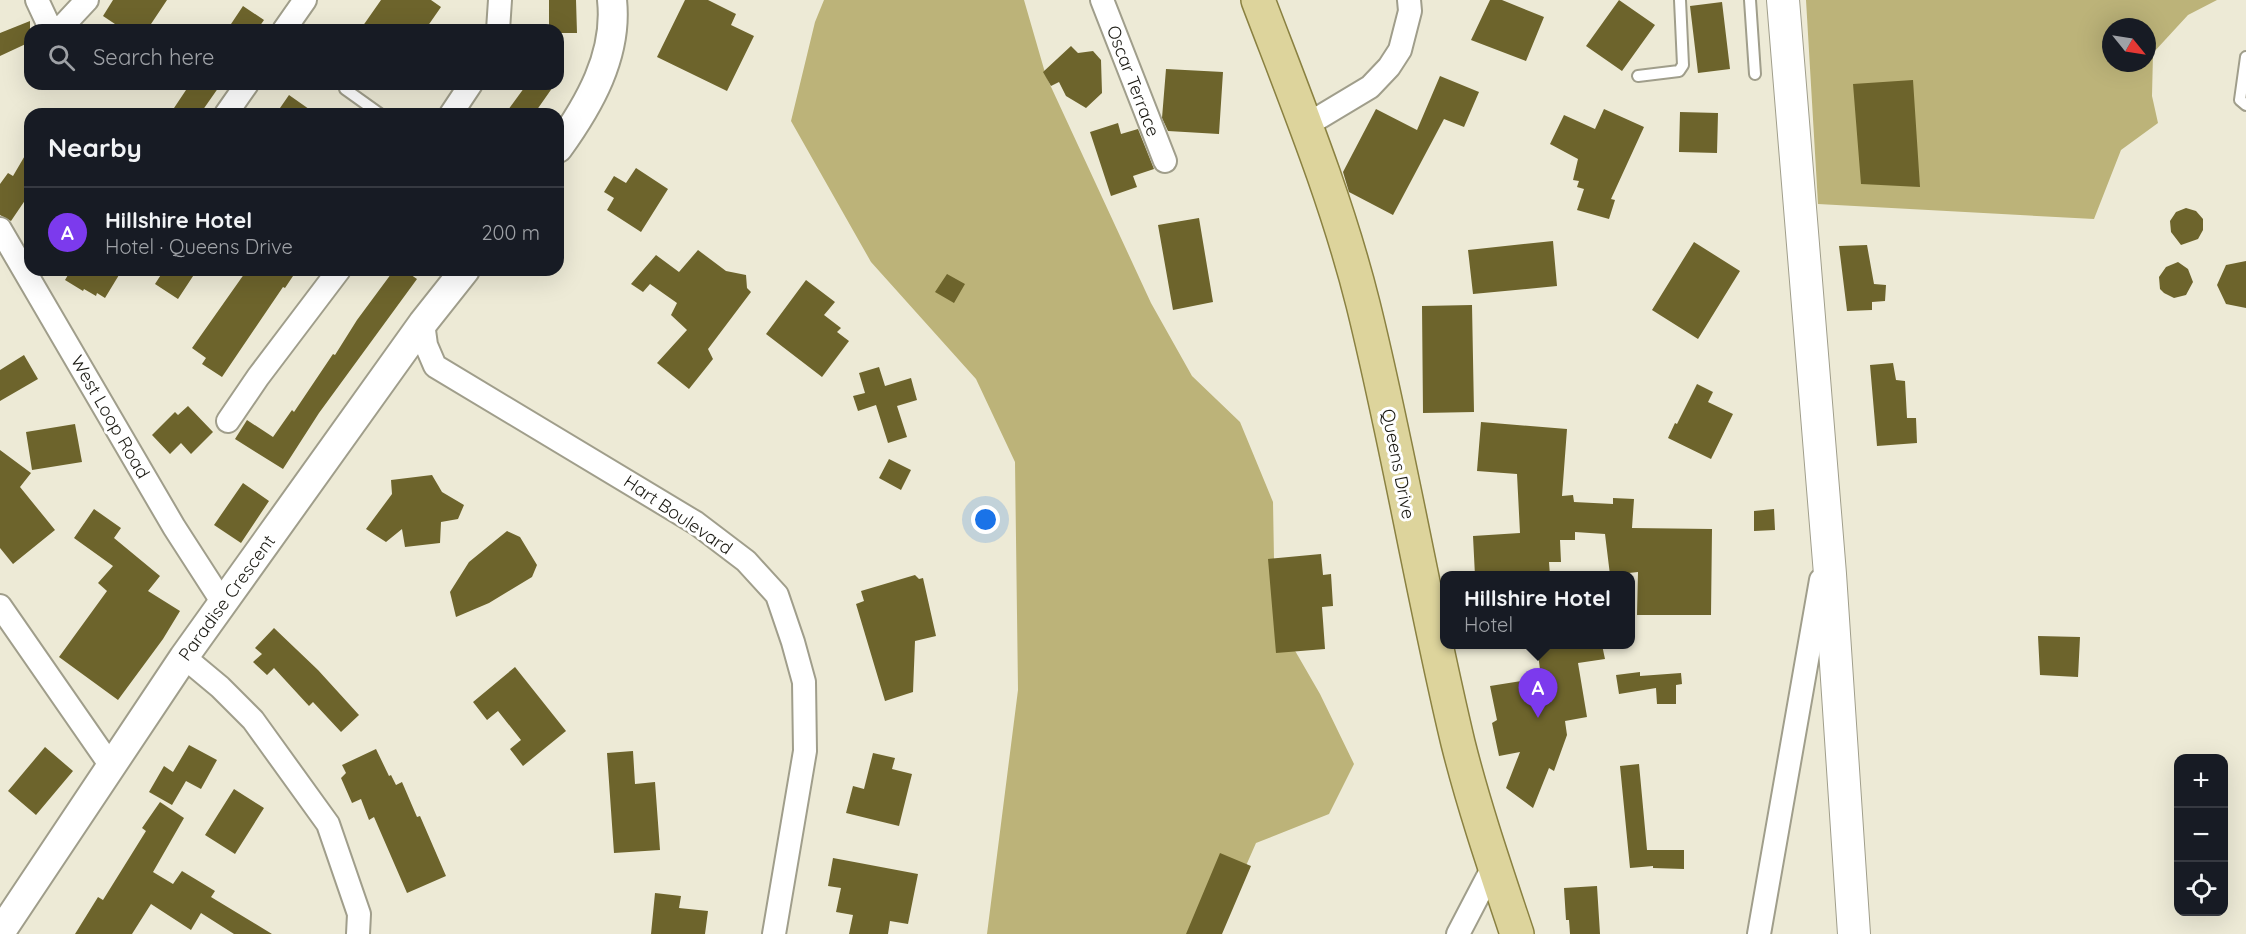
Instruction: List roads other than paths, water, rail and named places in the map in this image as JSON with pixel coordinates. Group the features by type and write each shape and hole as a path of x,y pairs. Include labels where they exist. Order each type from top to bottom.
{"main road":[{"name":"Queens Drive","path":"1258,0 1338,214 1363,303 1393,436 1419,571 1459,746 1517,934"},
{"path":"1783,0 1827,549 1854,934"}],"street":[{"path":"37,0 48,24"},
{"path":"65,24 87,0"},
{"path":"288,24 305,0"},
{"path":"498,24 500,0"},
{"path":"564,139 588,102 607,60 614,18 612,0"},
{"name":"Oscar Terrace","path":"1102,0 1164,161"},
{"path":"1305,126 1370,87 1389,67 1400,50 1410,11 1409,0"},
{"path":"230,108 243,90"},
{"path":"455,108 467,90"},
{"name":"West Loop Road","path":"0,229 24,270"},
{"name":"West Loop Road","path":"27,276 174,528 223,603"},
{"path":"228,421 258,377 334,276"},
{"name":"Paradise Crescent","path":"2,925 184,657 423,323 460,276"},
{"name":"Hart Boulevard","path":"423,323 426,345 435,366 696,523 746,561 777,595 794,642 804,682 805,752 774,934"},
{"path":"1759,934 1827,549"},
{"path":"0,606 111,766"},
{"path":"184,657 220,687 253,720 328,824 359,914 358,934"},
{"path":"1458,934 1494,865"}],"lane":[{"path":"1638,76 1679,71 1683,65 1680,0"},
{"path":"1750,0 1755,74"},
{"path":"2246,57 2240,100 2246,105"},
{"path":"348,90 372,108"}],"place":[{"name":"Hillshire Hotel","path":"1538,718"}]}
